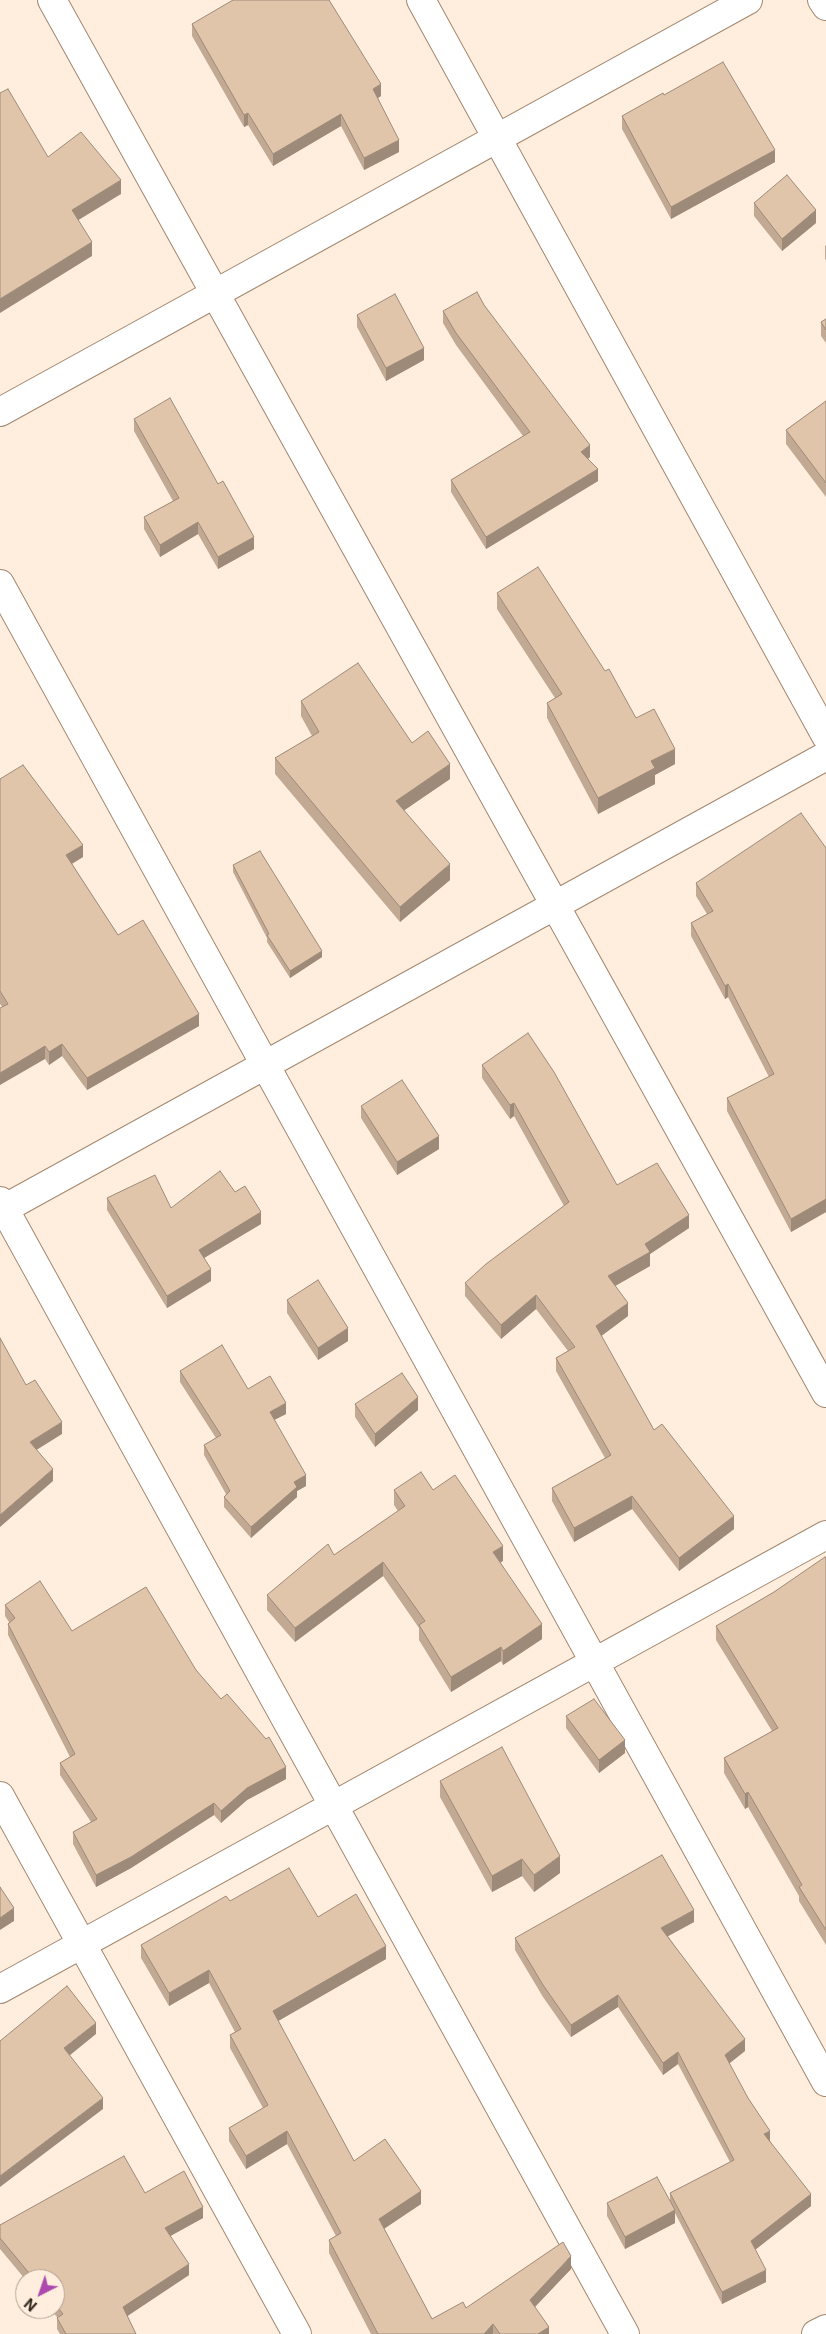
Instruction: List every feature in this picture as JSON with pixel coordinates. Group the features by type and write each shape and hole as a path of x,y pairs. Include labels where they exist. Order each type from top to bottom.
{"street":[{"path":"52,0 826,1393"},
{"path":"421,0 826,736"},
{"path":"0,412 748,0"},
{"path":"822,0 826,6"},
{"path":"0,584 826,2082"},
{"path":"625,2334 1,1207 265,1065 826,756"},
{"path":"0,1989 826,1535"},
{"path":"0,1796 297,2334"},
{"path":"816,2334 826,2329"}],"building":[{"path":"233,0 329,0 381,84 373,89 399,140 364,158 341,114 273,154 248,113 244,115 192,24"},
{"path":"723,62 775,150 671,207 622,116"},
{"path":"8,89 48,157 81,132 121,180 72,210 92,242 0,299 0,93"},
{"path":"787,175 816,210 782,239 754,203"},
{"path":"477,292 484,305 590,445 581,452 598,469 486,537 451,480 530,432 456,333 443,311"},
{"path":"395,294 424,348 386,368 357,315"},
{"path":"826,319 826,330 821,322"},
{"path":"170,398 218,484 223,481 254,537 218,557 198,522 160,545 144,517 179,498 134,419"},
{"path":"826,401 826,483 786,430"},
{"path":"538,567 605,671 609,669 636,718 654,709 675,749 651,761 655,768 598,798 547,703 562,694 497,593"},
{"path":"358,663 412,743 428,731 450,764 396,801 450,864 400,907 275,758 319,732 301,701"},
{"path":"23,765 83,845 66,855 118,935 143,920 199,1014 87,1078 62,1044 49,1052 45,1046 0,1073 0,1008 8,1004 0,991 0,779"},
{"path":"801,813 826,848 826,1199 791,1219 727,1098 774,1074 728,984 725,986 691,923 713,911 696,883"},
{"path":"260,851 322,951 290,971 267,935 269,934 233,865"},
{"path":"528,1033 554,1072 617,1185 657,1163 689,1215 645,1244 650,1252 608,1276 628,1303 596,1326 654,1430 662,1424 734,1516 679,1558 632,1496 574,1528 552,1488 611,1455 556,1358 575,1347 536,1295 501,1325 465,1283 486,1264 569,1202 514,1103 510,1105 482,1065"},
{"path":"402,1080 439,1136 397,1162 361,1106"},
{"path":"220,1171 235,1192 245,1186 261,1212 199,1250 211,1269 167,1296 107,1198 155,1175 171,1208"},
{"path":"318,1280 348,1328 318,1348 287,1300"},
{"path":"0,1338 26,1385 35,1380 62,1422 30,1442 53,1469 0,1515"},
{"path":"222,1345 248,1389 270,1376 286,1403 270,1412 306,1475 294,1482 297,1487 251,1527 224,1497 230,1491 204,1445 221,1435 180,1371"},
{"path":"402,1373 418,1397 375,1434 355,1404"},
{"path":"421,1472 433,1490 455,1475 503,1546 493,1552 542,1624 503,1651 501,1647 451,1677 419,1625 425,1621 383,1562 295,1628 267,1595 328,1544 334,1555 405,1506 394,1490"},
{"path":"825,1557 826,1930 799,1887 802,1885 748,1792 745,1794 724,1758 778,1728 716,1626 774,1592"},
{"path":"40,1581 72,1631 146,1587 196,1670 221,1699 227,1694 266,1739 269,1737 286,1767 247,1788 221,1811 214,1803 131,1857 96,1875 73,1832 97,1819 60,1763 75,1754 8,1624 15,1618 5,1605"},
{"path":"594,1699 625,1740 599,1760 566,1716"},
{"path":"502,1747 560,1856 534,1875 522,1859 492,1876 440,1781"},
{"path":"662,1855 694,1910 661,1928 745,2039 725,2055 748,2098 770,2131 764,2134 811,2194 751,2241 766,2270 722,2292 670,2193 734,2160 678,2052 663,2063 618,1995 571,2025 543,1985 515,1938"},
{"path":"289,1868 318,1917 356,1894 386,1946 273,2011 354,2161 385,2139 421,2191 379,2219 432,2319 463,2302 466,2308 563,2242 571,2256 530,2300 549,2327 538,2334 500,2334 493,2324 484,2334 378,2334 329,2240 341,2233 287,2131 246,2156 229,2128 268,2105 230,2035 241,2029 209,1970 169,1993 141,1945 226,1896 230,1901"},
{"path":"0,1887 14,1908 0,1918"},
{"path":"67,1986 96,2023 64,2048 103,2098 0,2176 0,2041"},
{"path":"124,2156 145,2193 184,2171 203,2207 165,2228 189,2264 123,2307 136,2334 66,2334 58,2319 65,2319 65,2269 26,2269 0,2238 0,2225"},
{"path":"657,2177 675,2210 625,2237 607,2203"}]}
